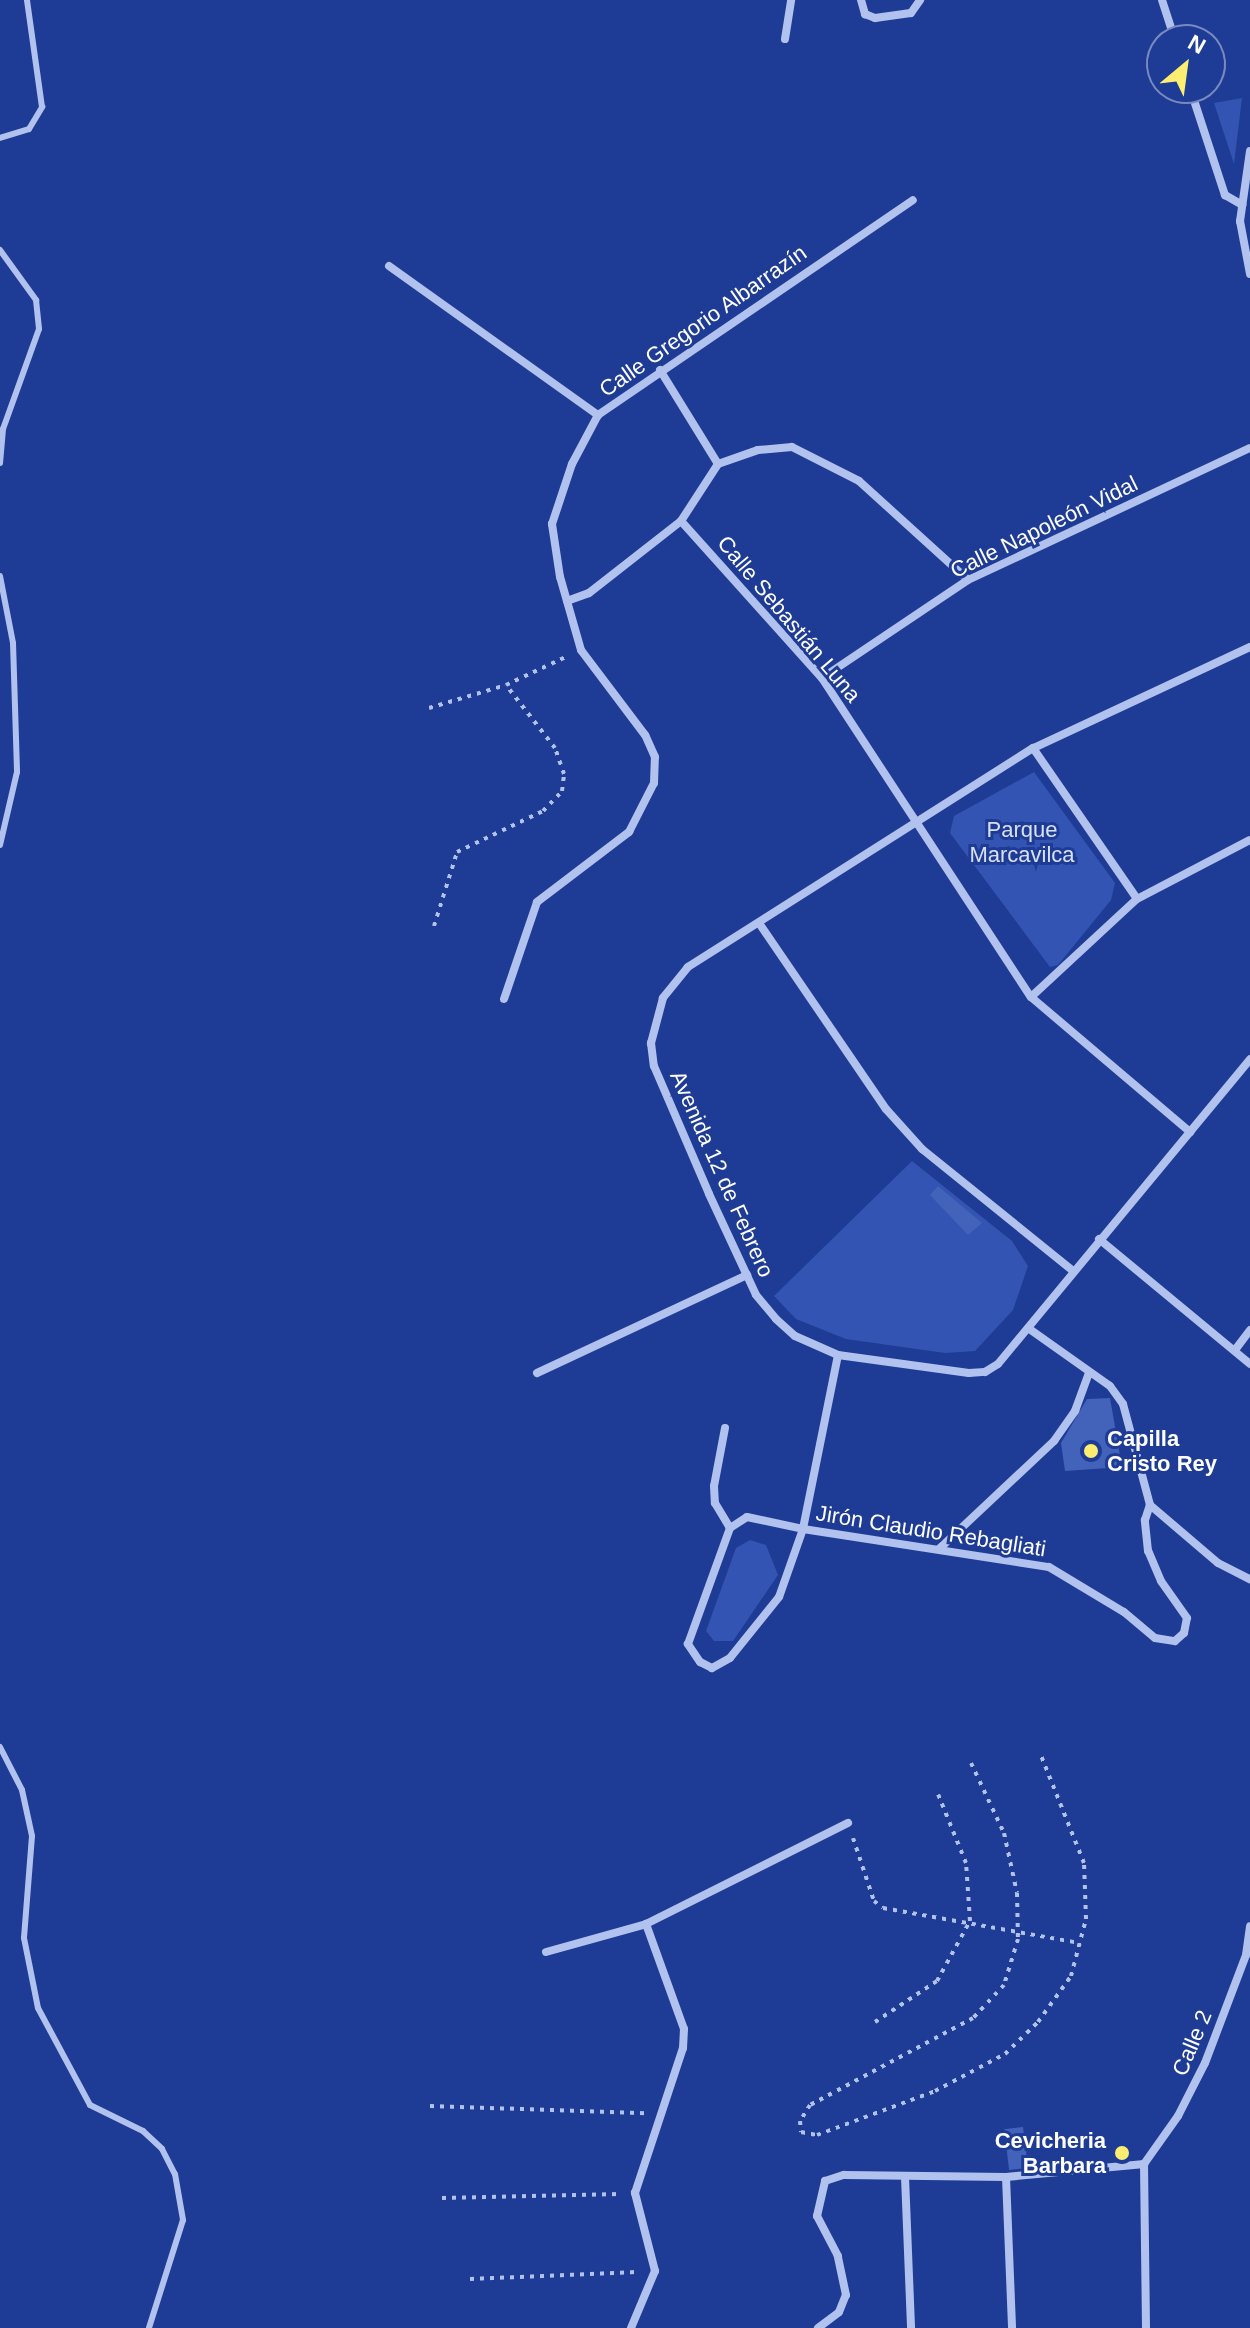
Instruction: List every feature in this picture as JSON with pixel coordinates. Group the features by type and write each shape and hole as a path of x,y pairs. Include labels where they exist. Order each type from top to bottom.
{"street":[{"path":"785,39 791,0"},
{"path":"861,0 865,14 875,18 911,13 920,0"},
{"path":"1162,0 1170,24"},
{"path":"1195,104 1225,195 1242,205"},
{"path":"1250,151 1241,237 1250,274"},
{"name":"Calle Gregorio Albarrazín","path":"581,650 567,601 552,524 572,464 598,415 913,200"},
{"path":"389,266 598,415"},
{"path":"660,370 718,464"},
{"path":"567,601 589,593 681,521 718,464 758,450 792,447 832,463 968,580"},
{"name":"Calle Napoleón Vidal","path":"822,678 968,580 1250,448"},
{"name":"Calle Sebastián Luna","path":"681,521 822,678 1031,997 1190,1132"},
{"name":"Avenida 12 de Febrero","path":"1250,647 1033,748 688,967 663,998 651,1043 654,1066 747,1275 776,1319 795,1336 838,1355 985,1372 1028,1328 1250,1059"},
{"path":"504,999 537,902 629,832 654,783 655,757 645,735 581,650"},
{"path":"1033,748 1137,899"},
{"path":"1031,997 1137,899 1250,840"},
{"path":"759,923 895,1119 922,1149 1073,1271"},
{"path":"1099,1239 1250,1364"},
{"path":"537,1373 747,1275"},
{"path":"1028,1328 1110,1386 1123,1404 1150,1505 1218,1563 1250,1579"},
{"path":"1235,1350 1250,1330"},
{"path":"725,1428 714,1486 715,1503 730,1528 688,1644 700,1662 712,1668 730,1658 768,1615 803,1529 838,1355"},
{"path":"939,1549 1054,1441 1075,1411 1089,1373"},
{"name":"Jirón Claudio Rebagliati","path":"730,1528 747,1517 803,1529 1049,1567 1124,1612 1161,1642 1180,1639 1187,1618 1161,1581 1148,1551 1145,1520 1150,1505"},
{"path":"546,1952 646,1924 848,1823"},
{"path":"631,2328 655,2271 635,2193 683,2048 684,2029 646,1924"},
{"name":"Calle 2","path":"1144,2164 1178,2116 1205,2063 1246,1955 1250,1926"},
{"path":"818,2328 839,2312 846,2295 838,2256 817,2216 825,2181 844,2175 1006,2177 1144,2164 1146,2328"},
{"path":"905,2177 911,2328"},
{"path":"1006,2177 1012,2328"}],"lane":[{"path":"0,138 29,129 42,107 27,0"},
{"path":"0,250 36,300 39,329 3,429 0,463"},
{"path":"0,576 13,643 17,772 0,845"},
{"path":"0,1747 22,1790 32,1836 24,1938 38,2008 90,2105 143,2131 162,2149 175,2174 183,2220 149,2328"}],"path":[{"path":"429,708 506,685 581,650"},
{"path":"434,926 457,852 543,811 562,791 564,774 555,748 506,685"},
{"path":"971,1763 1004,1833 1017,1893 1018,1929 1004,1985 973,2018 810,2105 800,2121 801,2132 817,2135 935,2091 1005,2054 1038,2022 1071,1976 1086,1919 1084,1863 1040,1753"},
{"path":"875,2022 937,1981 970,1921 966,1863 938,1794"},
{"path":"848,1823 874,1901 883,1908 1018,1929 1079,1943"},
{"path":"430,2106 661,2113"},
{"path":"442,2198 635,2193"},
{"path":"470,2279 655,2271"}],"green space":[{"path":"1242,98 1234,164 1214,104 1226,104 1226,101"},
{"name":"Parque Marcavilca","path":"1034,772 1115,883 1111,900 1058,965 1050,967 950,833 954,816"},
{"path":"912,1161 1012,1241 1028,1266 1013,1310 975,1351 945,1353 846,1339 796,1319 774,1296"},
{"path":"750,1540 766,1545 778,1575 733,1641 714,1641 706,1631 736,1548"}],"building":[{"path":"938,1186 982,1223 968,1235 930,1195"},
{"name":"Capilla Cristo Rey","path":"1110,1398 1122,1467 1065,1471 1061,1443 1087,1399"},
{"path":"1023,2127 1028,2168 1009,2170 1004,2129"}],"place":[{"name":"Capilla Cristo Rey","path":"1091,1451"},
{"name":"Cevicheria Barbara","path":"1122,2153"}]}
